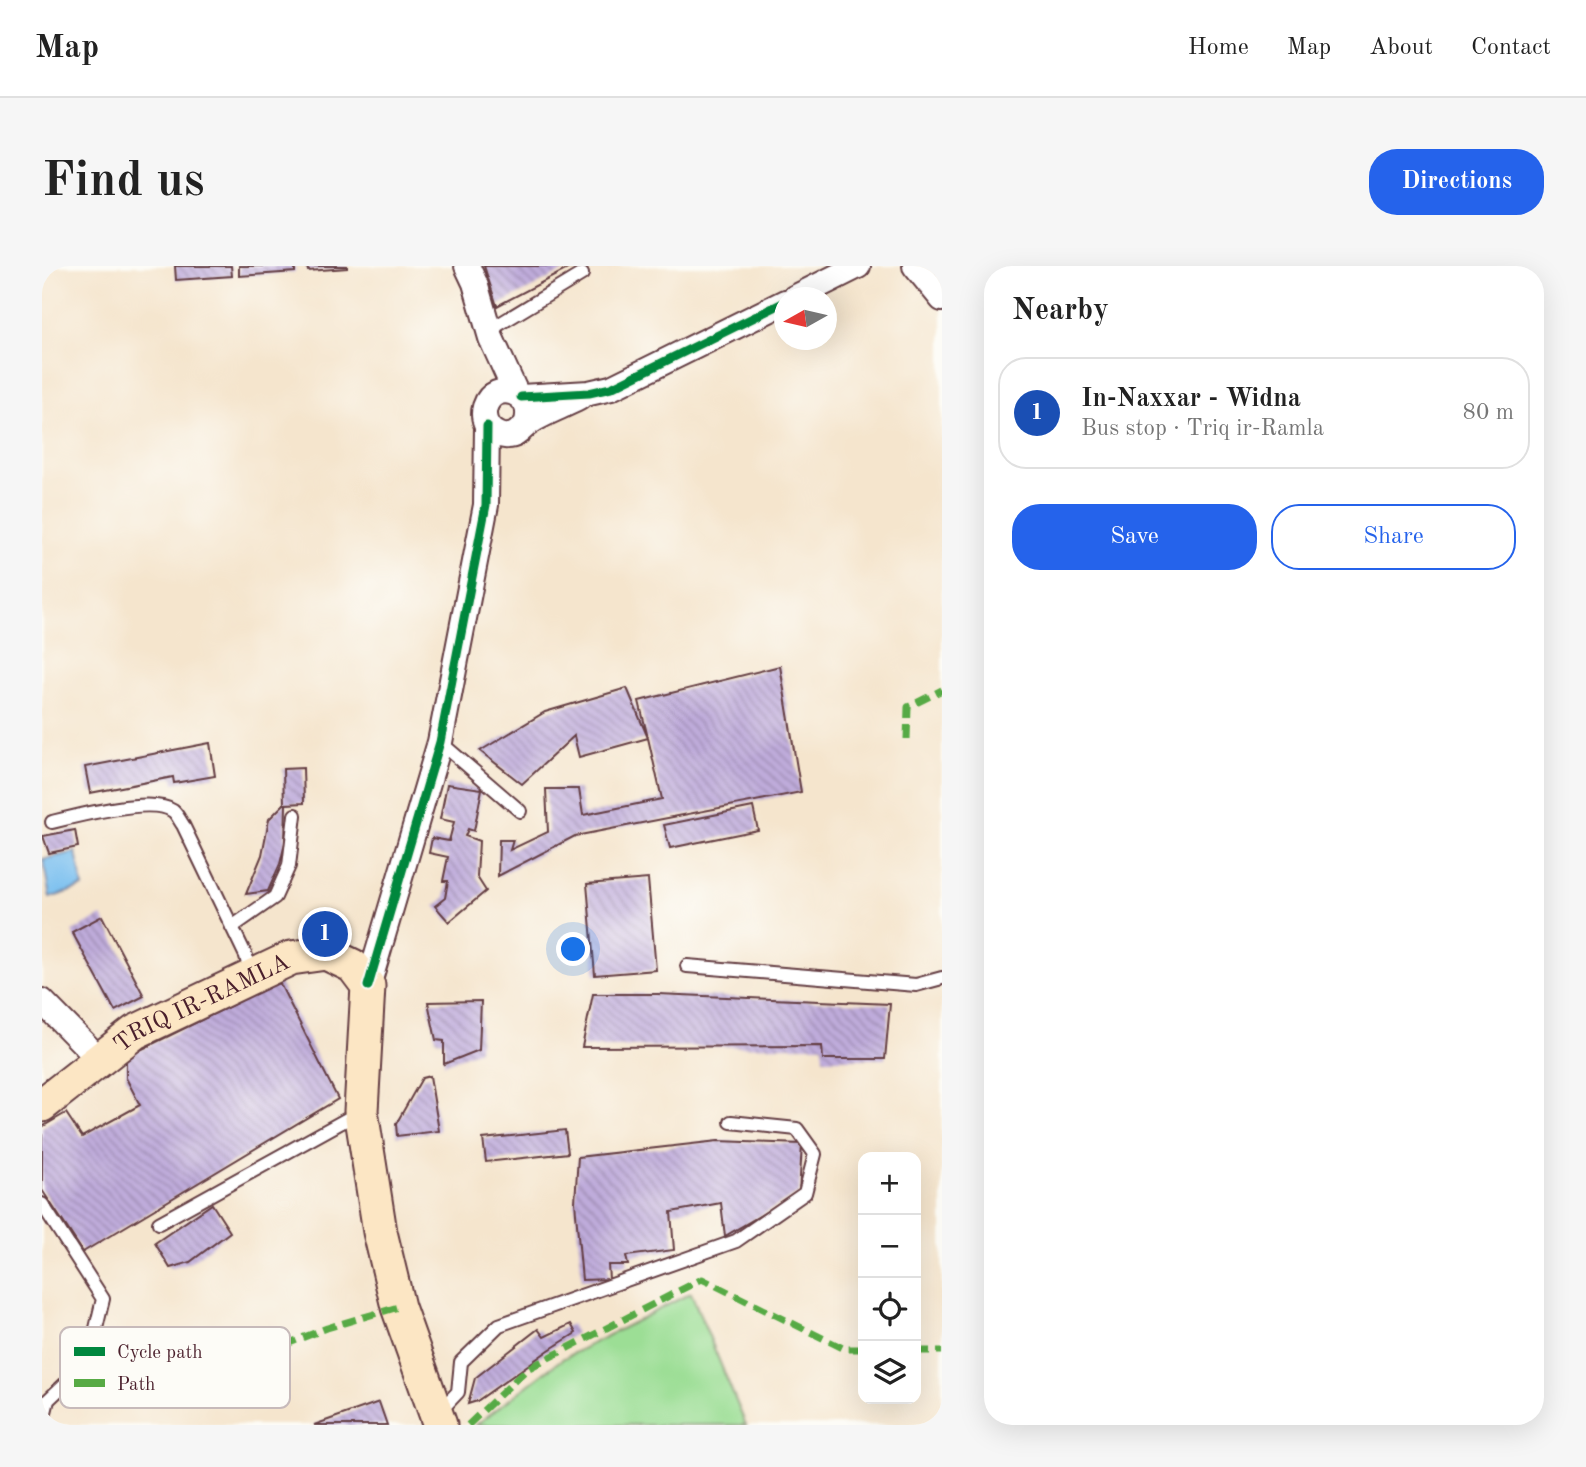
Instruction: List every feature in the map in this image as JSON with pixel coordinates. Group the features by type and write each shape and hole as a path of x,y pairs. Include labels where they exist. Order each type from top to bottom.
{"main road":[{"name":"TRIQ IR-RAMLA","path":"42,1105 135,1032 291,958 326,953 353,966 368,986"},
{"path":"368,986 361,1111 380,1232 398,1307 438,1421"}],"street":[{"path":"467,266 475,283 490,334 518,395 528,410 486,505"},
{"path":"816,287 858,266"},
{"path":"915,266 942,299"},
{"path":"489,399 502,392 518,395 589,393 611,388 774,307"},
{"path":"368,986 440,742 486,505 487,426 484,412 489,399 490,334"},
{"path":"487,426 499,435 520,430 589,393"},
{"path":"42,1001 100,1060"}],"lane":[{"path":"490,334 582,274"},
{"path":"440,742 520,811"},
{"path":"52,822 97,810 158,806 173,811 183,825 246,956 251,976"},
{"path":"232,927 275,897 289,866 295,815"},
{"path":"687,965 916,985 942,978"},
{"path":"159,1223 361,1111"},
{"path":"438,1421 458,1392 461,1362 499,1325 736,1241 805,1193 815,1154 797,1129 731,1122"},
{"path":"42,1204 103,1299 96,1327"},
{"path":"42,1424 48,1401 60,1389"}],"green space":[{"path":"691,1293 746,1425 476,1425 562,1359"}],"water":[{"path":"76,852 83,887 50,898 43,859"}],"building":[{"path":"175,266 231,266 232,276 176,280"},
{"path":"239,266 295,266 295,272 239,276"},
{"path":"307,266 347,266 347,268 308,271"},
{"path":"484,266 573,266 497,306"},
{"path":"780,666 801,792 575,836 498,876 499,840 513,840 510,850 548,832 546,789 579,789 583,815 662,799 639,701"},
{"path":"627,688 648,738 579,757 574,736 522,784 480,751 545,712"},
{"path":"210,743 215,776 174,783 173,777 90,793 85,767"},
{"path":"303,768 304,803 286,804 285,843 280,864 268,891 246,894 262,855 269,819 284,804 283,769"},
{"path":"447,784 482,789 474,831 468,829 465,836 479,841 477,877 486,891 449,922 435,906 445,898 448,881 443,881 448,857 429,853 432,838 449,841 454,822 440,819"},
{"path":"753,807 758,830 670,848 664,825"},
{"path":"75,830 78,847 49,853 43,836"},
{"path":"648,879 656,970 595,975 587,884"},
{"path":"102,916 144,996 115,1011 72,932"},
{"path":"279,982 338,1099 83,1252 42,1190 42,1127 66,1113 82,1137 140,1105 126,1078 126,1057"},
{"path":"593,994 658,994 890,1004 885,1059 823,1059 822,1046 582,1047"},
{"path":"481,1001 479,1050 444,1064 444,1041 436,1040 428,1002"},
{"path":"430,1076 439,1131 397,1136 396,1124 422,1078"},
{"path":"565,1130 568,1153 486,1162 483,1139"},
{"path":"718,1141 802,1144 799,1193 725,1236 721,1203 671,1212 674,1250 626,1256 628,1265 608,1265 609,1279 582,1280 575,1202 578,1157"},
{"path":"212,1204 230,1232 190,1262 170,1268 155,1243"},
{"path":"571,1324 576,1333 477,1401 468,1404 475,1378 538,1329 544,1337"},
{"path":"379,1402 387,1425 314,1425"}],"marked path":[{"path":"907,739 908,707 942,690"},
{"path":"468,1425 527,1369 702,1279 845,1349 858,1349"},
{"path":"290,1343 327,1328 398,1307"},
{"path":"921,1351 942,1351"}],"cycle path":[{"path":"521,397 589,393 611,388 774,307"},
{"path":"368,986 440,742 486,505 487,426"}],"place":[{"name":"In-Naxxar - Widna","path":"325,934"}]}
